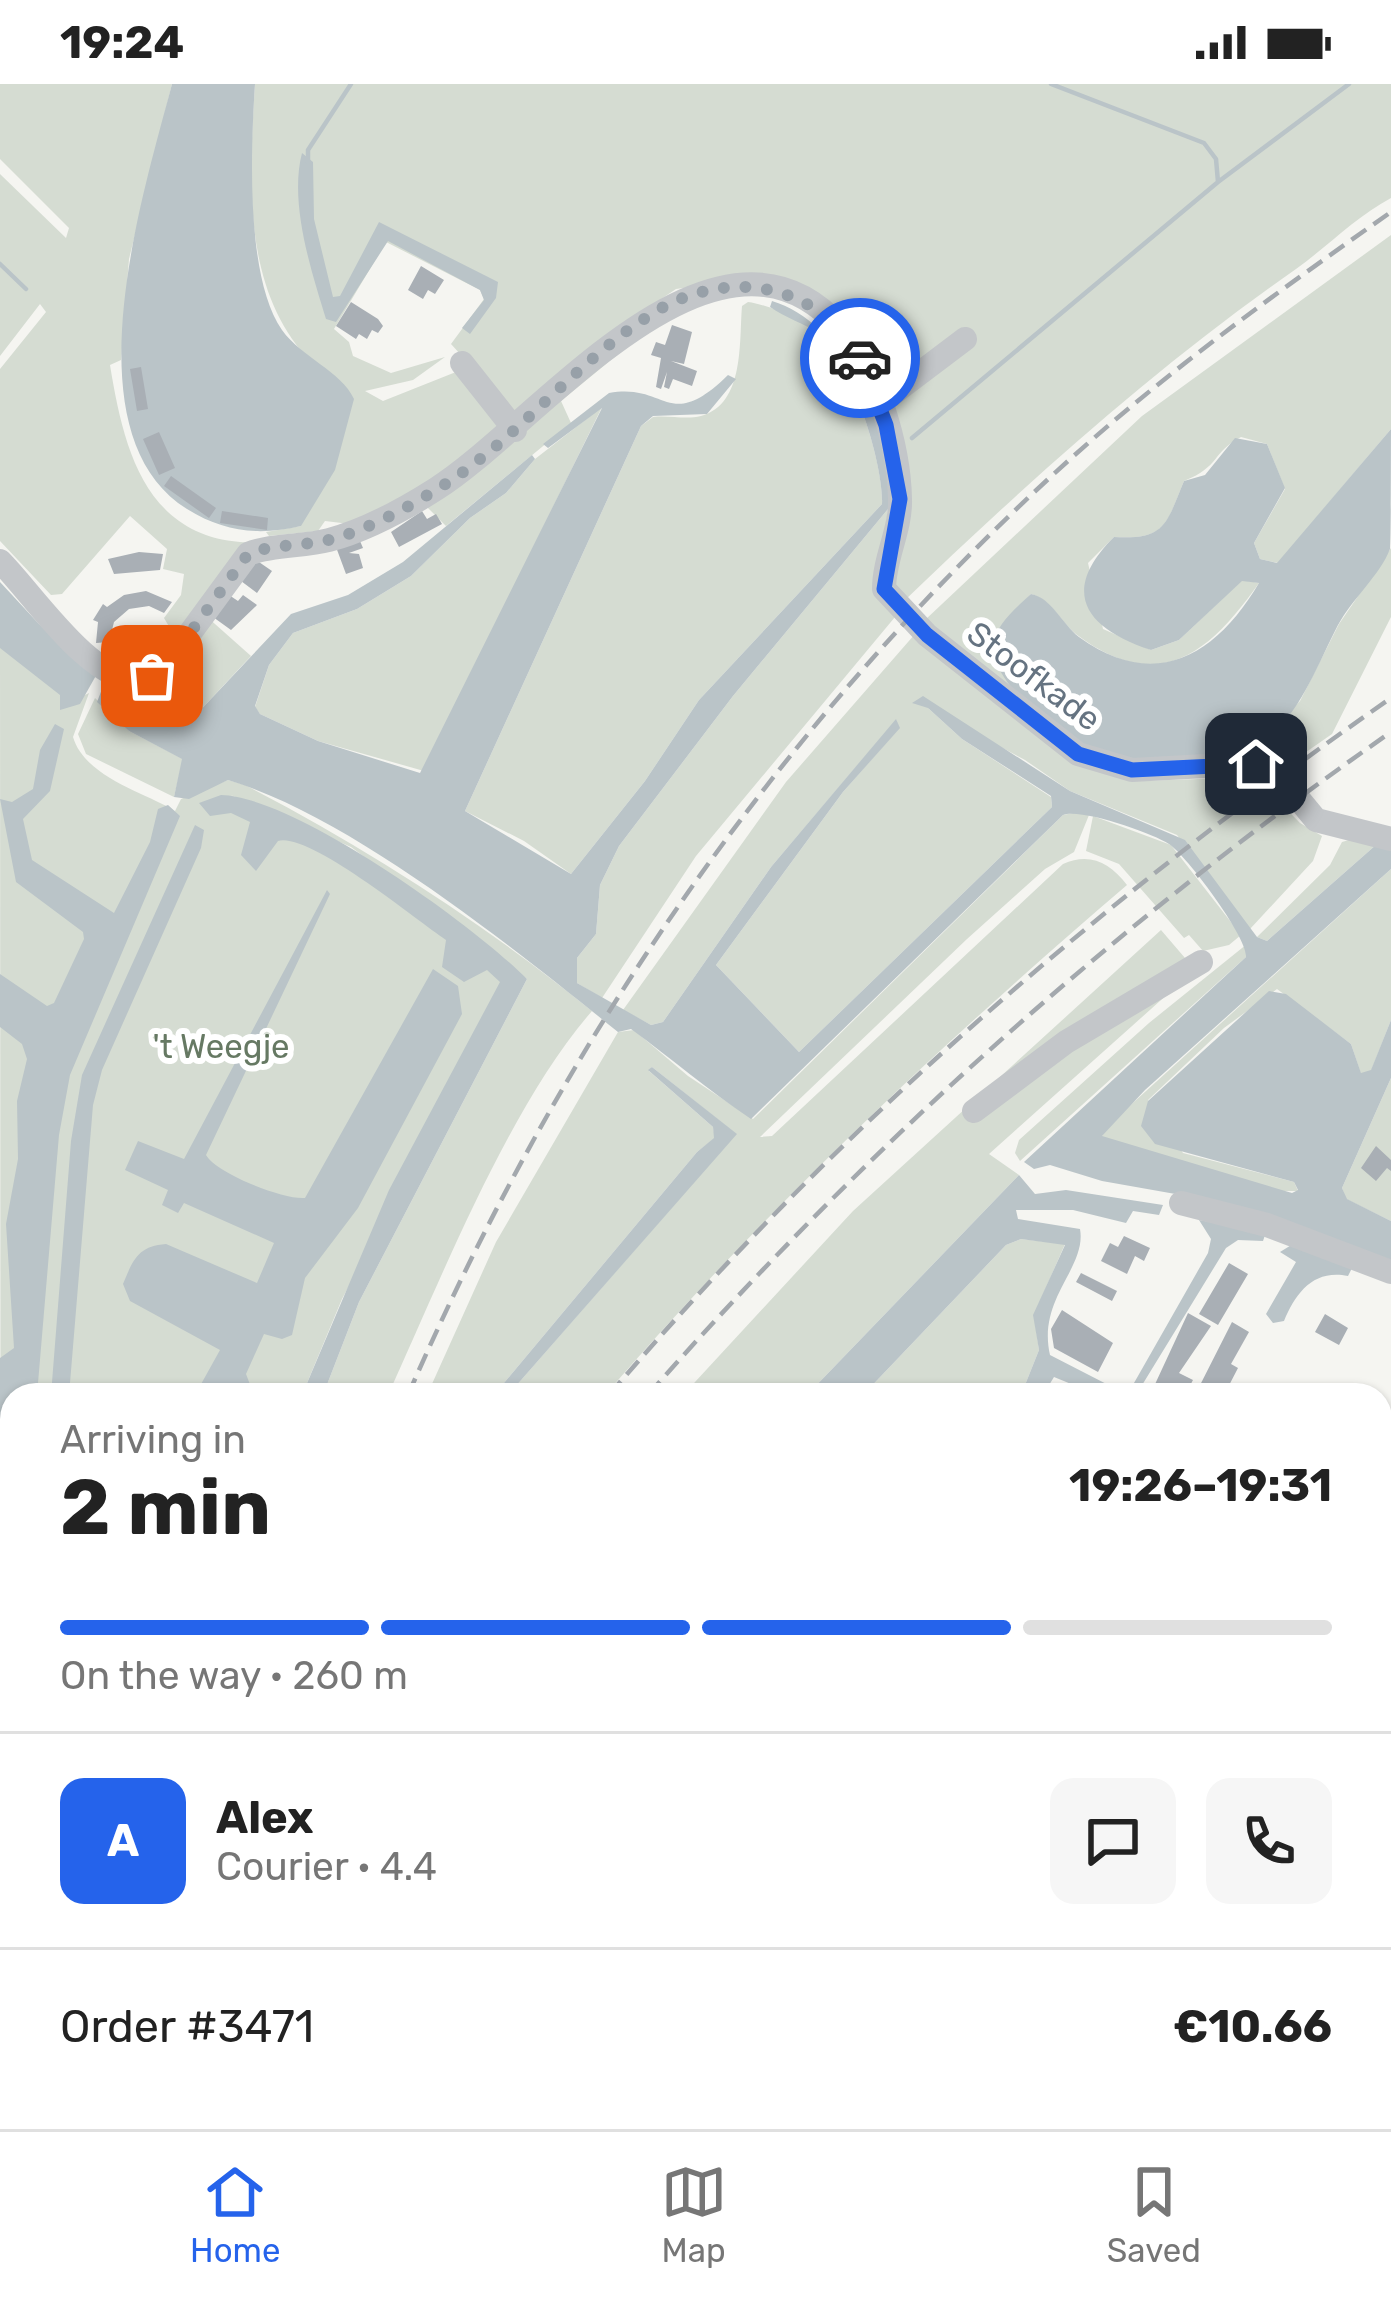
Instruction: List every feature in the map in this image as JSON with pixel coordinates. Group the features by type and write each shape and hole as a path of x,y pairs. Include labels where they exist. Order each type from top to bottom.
{"street":[{"path":"0,561 53,623 108,671 140,681 171,659 248,554 332,539 381,520 442,486 652,314 684,297 726,287 775,290 821,310 854,347 879,404 965,339"},
{"path":"462,363 515,430"},
{"name":"Stoofkade","path":"879,404 898,483 898,522 884,578 888,599 1078,754 1132,770 1256,764 1273,769 1316,820 1391,838"},
{"path":"974,1111 1066,1042 1202,962"},
{"path":"1181,1203 1267,1225 1391,1272"}],"green space":[{"path":"0,84 172,84 129,259 121,360 110,365 122,425 144,480 181,522 207,535 240,542 303,536 267,544 177,640 164,618 181,595 184,574 163,569 167,549 130,516 62,594 51,595 0,541 0,369 46,312 40,304 0,356 0,174 66,238 69,228 0,159"},
{"path":"255,84 1391,84 1391,198 1142,386 903,602 893,592 904,527 866,364 794,287 750,279 676,289 630,320 440,483 350,524 325,521 318,531 269,536 266,532 301,526 312,363 289,334 261,268 252,195","holes":["386,242 480,290 484,299 451,344 471,366 383,401 365,391 413,380 445,357 391,373 353,356 349,342 334,329"]},
{"path":"1391,235 1391,429 1278,563 1260,559 1254,543 1285,489 1267,444 1241,437 1184,481 1162,527 1144,536 1114,537 1088,563 1103,629 1151,650 1179,640 1242,580 1259,583 1203,646 1160,664 1135,663 1080,637 1045,601 1031,594 999,629 1014,695 925,620 1142,416"},
{"path":"748,302 798,320 834,352 864,416 878,465 882,504 699,700 645,781 571,874 524,841 465,811 641,426 653,417 701,416 726,399 737,370 742,306"},
{"path":"628,346 561,401 571,423 446,526 423,503"},
{"path":"602,407 424,771 318,741 260,714 255,707 269,665 293,633 357,609 411,576 470,518 506,493 535,459"},
{"path":"888,509 877,598 895,617 696,856 602,998 577,983 577,958 596,934 600,885 619,846 733,696"},
{"path":"1391,548 1391,617 1332,734 1276,773 1247,753 1300,701 1339,624"},
{"path":"206,616 251,656 193,718 177,722 112,684 102,689 109,682 131,687"},
{"path":"915,634 1141,781 1255,777 1300,823 1322,836 1313,861 1250,929 1177,835 1070,791 1025,760 928,708 962,739 1051,797 1052,807 799,1052 716,965 843,792 899,728 896,720 771,867 663,1022 651,1025 623,1010 786,782"},
{"name":"'t Weegje","path":"0,637 83,696 89,693 73,737 90,763 104,774 175,811 181,799 228,780 245,785 424,889 592,1011 562,1050 505,1144 393,1383 328,1383 359,1302 527,979 351,847 231,795 343,852 514,971 342,1299 307,1383 0,1383"},
{"path":"95,698 129,731 183,759 174,797 86,754 78,734"},
{"path":"1063,815 1089,815 1074,852 1045,869 967,939 760,1137 772,1136 1063,864 1082,859 1099,862 1127,885 856,1130 616,1383 518,1383 736,1134 652,1067 649,1071 713,1127 715,1138 697,1152 504,1383 432,1383 496,1242 618,1032 634,1030 688,1076 753,1119"},
{"path":"1093,816 1171,845 1241,935 1229,945 1203,951 1189,935 1184,938 1119,864 1086,851"},
{"path":"1359,837 1377,844 1267,941 1257,937 1330,865 1342,842"},
{"path":"1391,869 1391,1020 1371,1071 1361,1074 1351,1044 1277,989 1224,1028 1148,1100 1183,1153 1294,1182 1298,1191 1282,1191 1102,1137 1103,1130"},
{"path":"1161,930 1191,965 1189,975 989,1154 1019,1175 819,1383 694,1383 853,1211"},
{"path":"1247,944 1246,957 1020,1161 1015,1153 1019,1140 1149,1023"},
{"path":"1391,1078 1391,1221 1346,1199 1342,1188"},
{"path":"1021,1239 1065,1244 1034,1315 1039,1350 1026,1383 874,1383 1006,1245"}],"shaded area":[{"path":"172,84 255,84 253,211 270,307 290,340 340,380 354,399 335,470 301,526 242,530 187,509 150,473 130,426 122,370 124,308 146,185"},
{"path":"302,153 313,162 314,219 333,297 340,296 379,222 498,282 496,298 470,334 462,328 484,300 480,290 388,241 336,322 326,319 300,215"},
{"path":"772,301 799,313 822,333 860,386 883,449 888,509 733,696 619,846 600,885 596,934 577,958 577,983 651,1025 663,1022 771,867 896,719 900,728 843,792 716,965 799,1052 1052,807 1051,796 962,739 928,708 912,703 923,696 1070,791 1185,840 1257,937 1267,941 1377,844 1391,850 1391,869 1145,1090 1102,1136 1292,1193 1298,1190 1294,1182 1155,1144 1141,1126 1148,1101 1269,991 1286,994 1351,1044 1361,1073 1371,1070 1391,1020 1391,1078 1342,1188 1347,1199 1391,1221 1391,1267 1198,1198 1102,1181 1050,1165 1034,1169 1024,1162 1246,957 1237,933 1202,880 1169,844 1148,834 1100,818 1063,815 751,1119 631,1029 618,1032 431,889 327,823 228,780 189,799 174,797 182,759 129,731 97,702 102,689 112,683 177,722 193,718 291,614 348,595 403,562 532,455 535,459 506,493 470,518 411,576 357,609 293,633 269,665 255,706 260,714 318,741 420,773 602,408 548,448 543,444 609,393 628,391 679,404 708,392 728,375 736,379 707,414 653,416 641,426 465,811 571,874 645,781 699,700 882,504 878,464 843,367 820,335 770,307"},
{"path":"1391,429 1390,549 1338,625 1296,706 1258,746 1202,762 1133,761 1096,754 1049,725 1003,676 995,660 995,637 1031,594 1045,601 1079,637 1107,654 1159,663 1204,646 1224,629 1259,583 1242,581 1179,640 1151,650 1110,631 1087,606 1087,575 1114,537 1144,536 1162,526 1184,481 1205,475 1235,438 1267,444 1285,488 1254,543 1260,559 1277,563"},
{"path":"0,582 39,624 98,672 80,704 60,710 60,695 0,648"},
{"path":"55,724 64,729 50,791 23,819 32,860 114,913 150,842 158,809 168,805 180,816 70,1075 59,1135 38,1383 0,1383 0,1358 14,1348 6,1224 18,1159 17,1101 27,1059 22,1044 0,1027 0,974 47,1006 54,1003 84,939 83,932 16,882 0,799 12,802 33,789 40,750"},
{"path":"221,795 254,801 337,840 427,898 527,979 359,1302 328,1383 307,1383 389,1190 500,982 487,970 464,982 442,967 446,940 313,850 278,841 256,871 241,855 250,822 231,813 210,816 199,803"},
{"path":"195,825 204,830 201,848 102,1070 93,1105 70,1383 52,1383 71,1141 82,1075"},
{"path":"327,890 330,894 206,1155 212,1162 251,1184 305,1198 433,969 458,986 462,1014 358,1208 305,1278 292,1335 282,1339 264,1334 246,1374 249,1383 202,1383 220,1350 130,1301 123,1284 143,1251 166,1244 257,1283 274,1243 184,1203 178,1213 162,1205 168,1190 125,1170 138,1141 184,1159"},
{"path":"652,1067 737,1134 519,1383 504,1383 697,1152 714,1138 713,1127 648,1070"},
{"path":"1019,1175 1035,1194 1066,1190 1163,1205 1159,1215 1133,1211 1126,1223 1073,1210 1016,1210 1018,1219 1080,1229 1076,1257 1050,1317 1050,1355 1104,1383 1069,1383 1054,1377 1050,1383 1026,1383 1039,1350 1033,1315 1065,1245 1021,1239 1006,1245 874,1383 819,1383"},
{"path":"1199,1220 1266,1232 1263,1241 1238,1240 1226,1248 1143,1383 1134,1383 1208,1253 1211,1239"},
{"path":"1293,1244 1352,1268 1348,1276 1325,1276 1308,1285 1284,1321 1273,1323 1266,1314 1296,1262 1280,1252"}],"building":[{"path":"421,266 444,280 435,294 428,290 423,299 408,290"},
{"path":"351,302 378,319 383,326 378,333 372,330 367,339 359,334 356,339 336,326"},
{"path":"672,325 692,332 684,364 671,361 697,371 692,386 673,379 669,389 664,387 667,372 661,389 656,387 661,358 651,355 656,342 665,345"},
{"path":"141,367 148,409 137,411 130,369"},
{"path":"159,432 175,468 159,475 143,439"},
{"path":"171,476 216,508 209,518 164,486"},
{"path":"222,511 268,518 267,530 220,523"},
{"path":"422,511 427,519 436,514 442,524 399,547 391,532"},
{"path":"360,541 363,548 349,553 359,554 363,568 346,574 336,547"},
{"path":"139,552 163,554 160,570 114,574 108,559"},
{"path":"256,560 272,571 257,593 241,581"},
{"path":"146,591 172,602 164,613 149,606 129,609 114,622 109,642 96,643 98,622 93,620 103,604 107,607 124,595"},
{"path":"229,595 238,601 243,595 257,605 231,630 213,617"},
{"path":"1376,1146 1391,1160 1391,1171 1387,1168 1376,1181 1361,1168"},
{"path":"1124,1236 1150,1248 1144,1261 1135,1256 1127,1274 1101,1261 1110,1243 1118,1247"},
{"path":"1229,1263 1248,1274 1218,1325 1199,1314"},
{"path":"1081,1273 1117,1291 1112,1301 1076,1282"},
{"path":"1062,1310 1113,1343 1098,1372 1054,1348 1051,1329"},
{"path":"1188,1313 1211,1326 1179,1373 1191,1383 1156,1383"},
{"path":"1325,1314 1348,1328 1339,1345 1315,1332"},
{"path":"1232,1322 1249,1332 1231,1364 1238,1368 1230,1383 1201,1383"}],"waterway":[{"path":"308,162 308,150 351,84"},
{"path":"912,438 1218,182 1216,159 1204,143 1051,84"},
{"path":"1218,182 1349,84"},
{"path":"0,264 26,289"}],"railway":[{"path":"414,1383 536,1136 609,1012 773,777 963,561 1068,461 1226,332 1391,212"},
{"path":"620,1383 787,1202 978,1021 1179,854 1391,698"},
{"path":"659,1383 819,1212 1000,1041 1190,881 1391,732"}],"way so far":[{"path":"152,676 171,659 248,554 332,539 419,500 489,452 635,326 684,297 726,287 793,294 830,317 860,358"}],"route":[{"path":"860,358 886,425 897,472 898,522 884,578 888,599 1011,704 1093,761 1132,770 1167,771 1256,764"}]}
